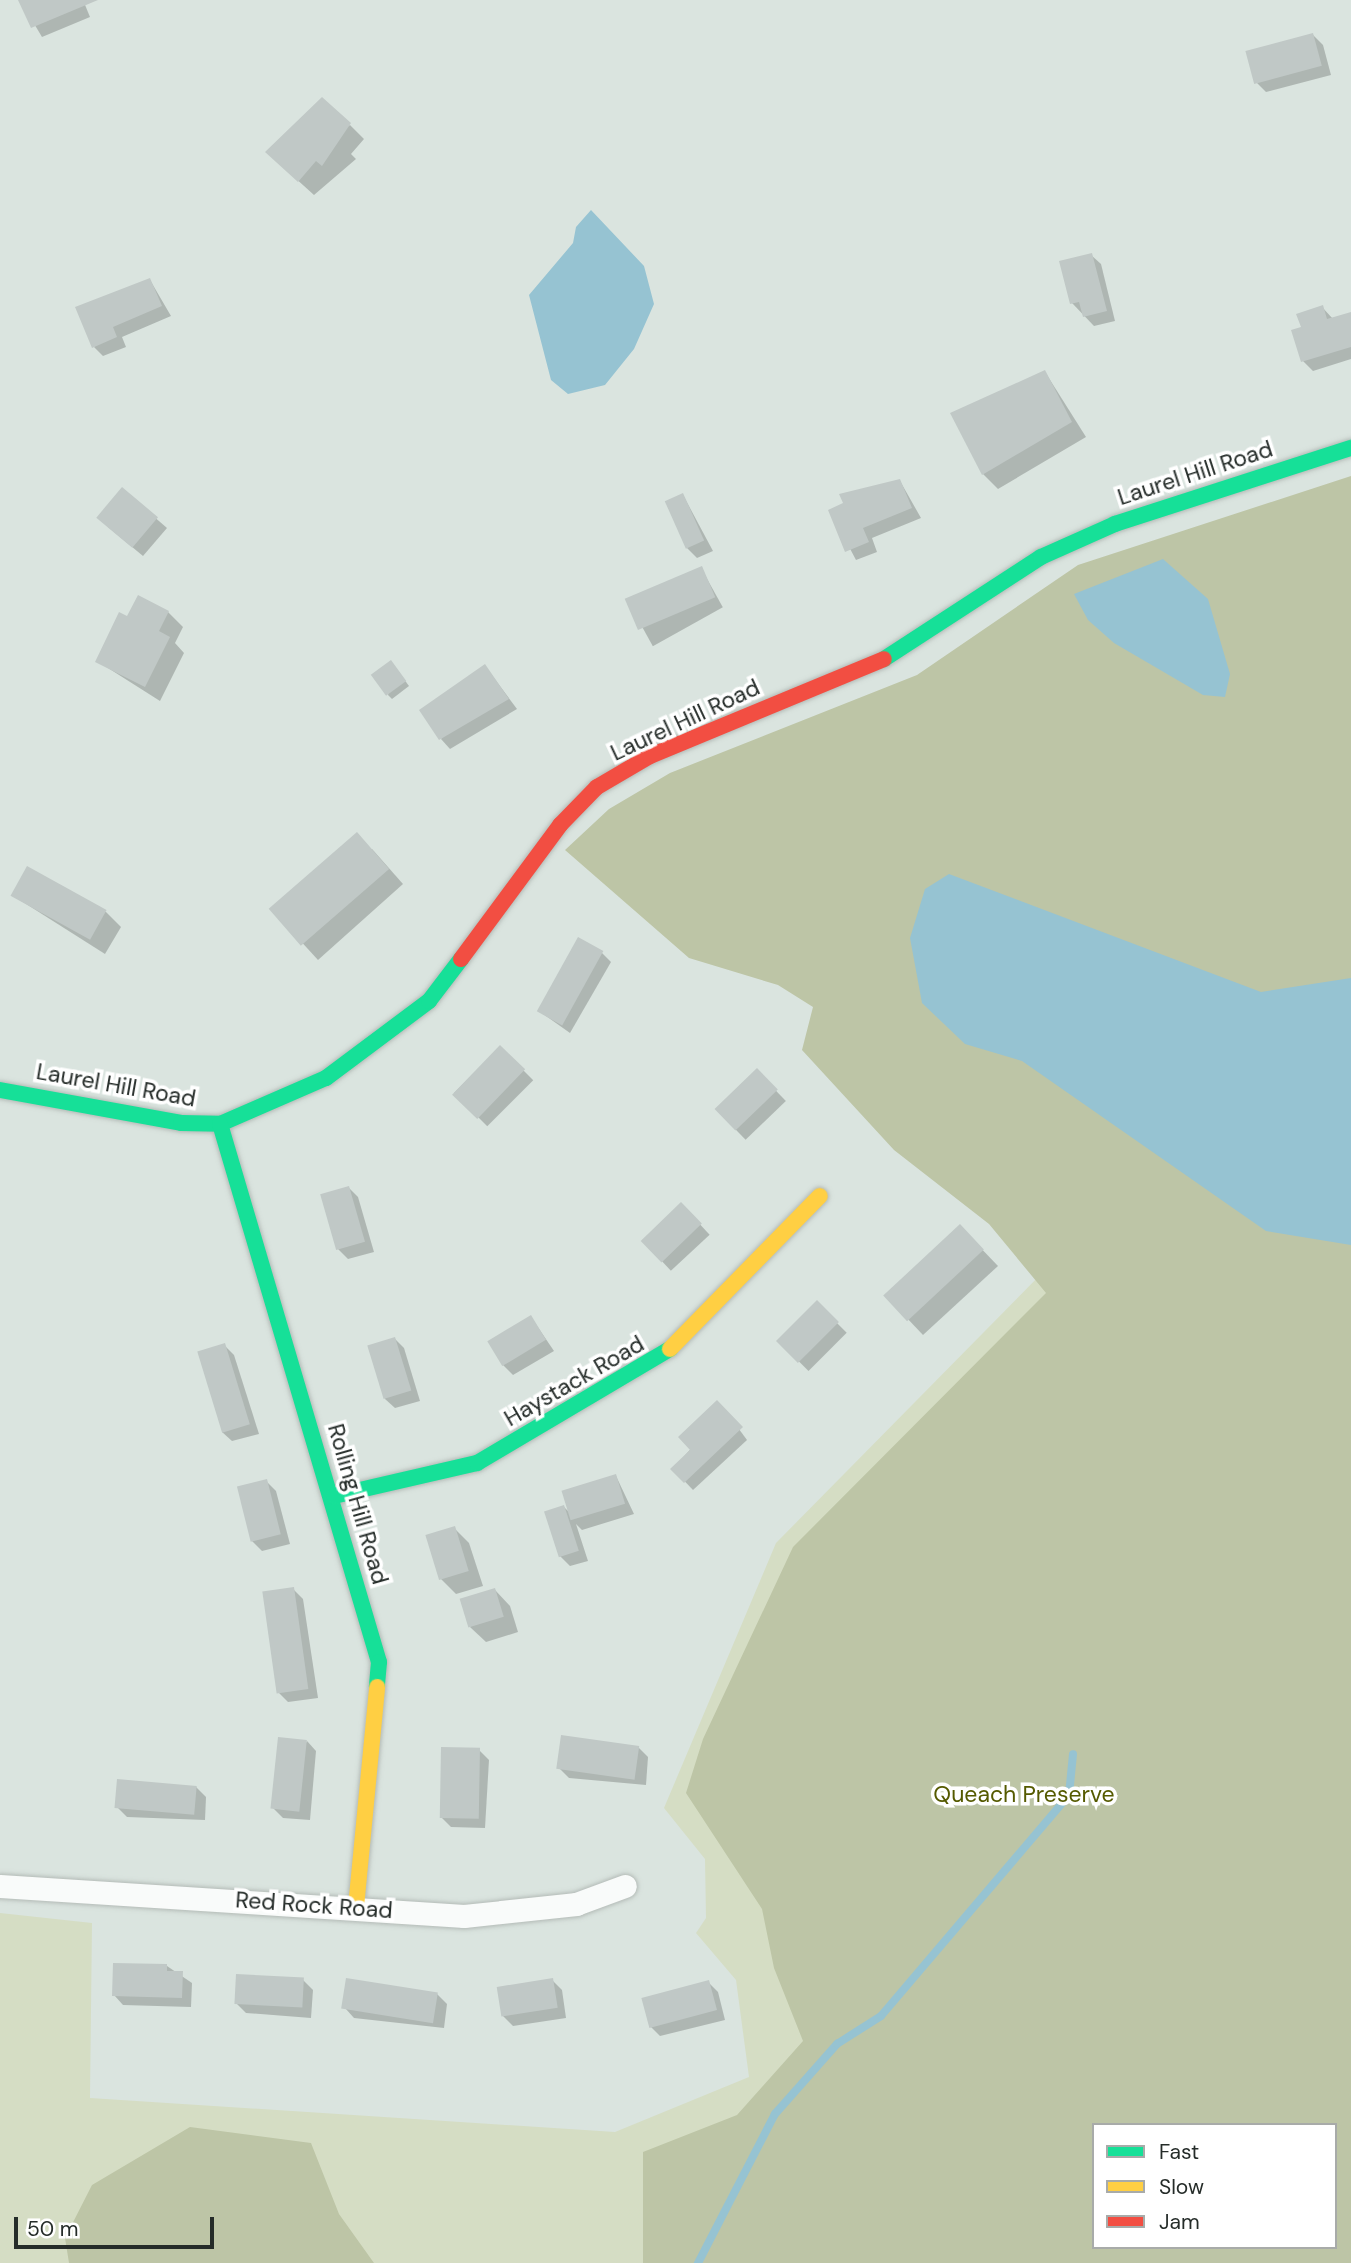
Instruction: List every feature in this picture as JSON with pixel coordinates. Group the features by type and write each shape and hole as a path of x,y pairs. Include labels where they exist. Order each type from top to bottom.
{"street":[{"name":"Laurel Hill Road","path":"0,1090 181,1123 220,1124 264,1110 326,1078 429,1001 560,825 608,781 650,756 891,656 1041,557 1115,524 1351,448"},
{"name":"Rolling Hill Road","path":"220,1124 334,1496 379,1662 356,1907"},
{"name":"Haystack Road","path":"334,1496 477,1463 659,1360 820,1196"},
{"name":"Red Rock Road","path":"0,1886 464,1916 576,1904 625,1886"}],"green space":[{"path":"1351,476 1351,2263 643,2263 643,2152 737,2115 803,2041 774,1968 762,1909 686,1793 703,1739 793,1547 1046,1293 989,1224 894,1150 802,1050 813,1007 778,985 689,958 565,850 609,809 670,773 917,675 1078,565"},
{"name":"Queach Preserve","path":"1045,1270 1351,1519 1351,2263 0,2263 0,1913 92,1923 90,2098 615,2132 749,2077 736,1980 696,1933 706,1918 705,1859 664,1808 776,1543"},
{"path":"190,2127 311,2143 339,2214 374,2263 69,2263 65,2238 92,2185"}],"water":[{"path":"591,210 644,266 654,304 634,349 605,385 568,394 551,380 529,295 573,243 576,227"},
{"path":"1163,559 1208,599 1230,674 1225,697 1203,695 1114,643 1088,620 1074,594"},
{"path":"949,874 1261,992 1351,978 1351,1245 1266,1231 1022,1061 965,1044 922,1003 910,938 925,889"}],"building":[{"path":"18,0 98,0 31,28"},
{"path":"1313,33 1322,66 1254,84 1245,51"},
{"path":"322,97 351,123 322,166 316,161 298,182 265,152"},
{"path":"1092,253 1107,311 1083,317 1079,302 1070,304 1059,261"},
{"path":"150,278 162,306 113,327 117,337 92,348 75,307"},
{"path":"1323,305 1327,319 1351,312 1351,347 1301,362 1291,330 1301,327 1296,314"},
{"path":"1045,370 1072,422 982,475 950,413"},
{"path":"900,479 912,508 863,528 869,542 845,552 828,510 843,503 839,494"},
{"path":"122,487 158,517 132,548 96,518"},
{"path":"683,493 704,541 686,549 665,501"},
{"path":"702,566 715,597 638,630 625,599"},
{"path":"138,595 169,611 159,631 170,637 145,687 95,662 119,612 127,616"},
{"path":"391,660 406,681 386,696 371,675"},
{"path":"485,664 509,699 439,740 419,710"},
{"path":"357,832 389,869 301,946 269,909"},
{"path":"27,866 107,910 90,940 11,896"},
{"path":"578,937 603,951 562,1025 537,1011"},
{"path":"500,1045 525,1069 477,1119 452,1095"},
{"path":"757,1068 778,1090 735,1131 715,1109"},
{"path":"349,1186 365,1242 336,1250 320,1194"},
{"path":"681,1202 702,1224 662,1262 641,1241"},
{"path":"960,1224 984,1250 907,1321 883,1296"},
{"path":"817,1300 839,1322 798,1363 776,1341"},
{"path":"531,1315 546,1340 502,1366 487,1341"},
{"path":"395,1337 411,1391 384,1399 367,1345"},
{"path":"225,1343 250,1424 222,1433 197,1351"},
{"path":"717,1400 743,1427 684,1483 670,1469 690,1450 678,1437"},
{"path":"616,1474 625,1504 571,1520 561,1491"},
{"path":"267,1479 281,1534 251,1542 237,1486"},
{"path":"564,1505 579,1551 559,1557 544,1511"},
{"path":"455,1526 469,1571 439,1580 425,1535"},
{"path":"294,1587 308,1689 277,1693 262,1591"},
{"path":"495,1588 504,1617 468,1628 460,1599"},
{"path":"561,1735 639,1746 634,1780 556,1769"},
{"path":"278,1737 307,1740 299,1812 270,1809"},
{"path":"441,1747 480,1748 479,1819 440,1818"},
{"path":"117,1779 197,1786 194,1815 114,1808"},
{"path":"113,1963 167,1964 167,1971 183,1971 182,1998 112,1996"},
{"path":"236,1974 304,1978 302,2008 234,2004"},
{"path":"346,1978 438,1993 433,2023 341,2009"},
{"path":"553,1978 558,2008 501,2017 497,1987"},
{"path":"709,1980 717,2010 649,2028 641,1998"}],"waterway":[{"path":"698,2263 775,2114 837,2044 881,2016 1069,1795 1073,1754"}],"traffic: fast":[{"path":"884,659 1041,557 1115,524 1351,448"},
{"path":"0,1090 181,1123 220,1124 326,1078 429,1001 461,959"},
{"path":"220,1124 379,1662 377,1687"},
{"path":"334,1496 477,1463 670,1349"}],"traffic: slow":[{"path":"670,1349 820,1196"},
{"path":"356,1907 377,1687"}],"traffic: jam":[{"path":"461,959 560,825 597,787 650,756 884,659"}]}
